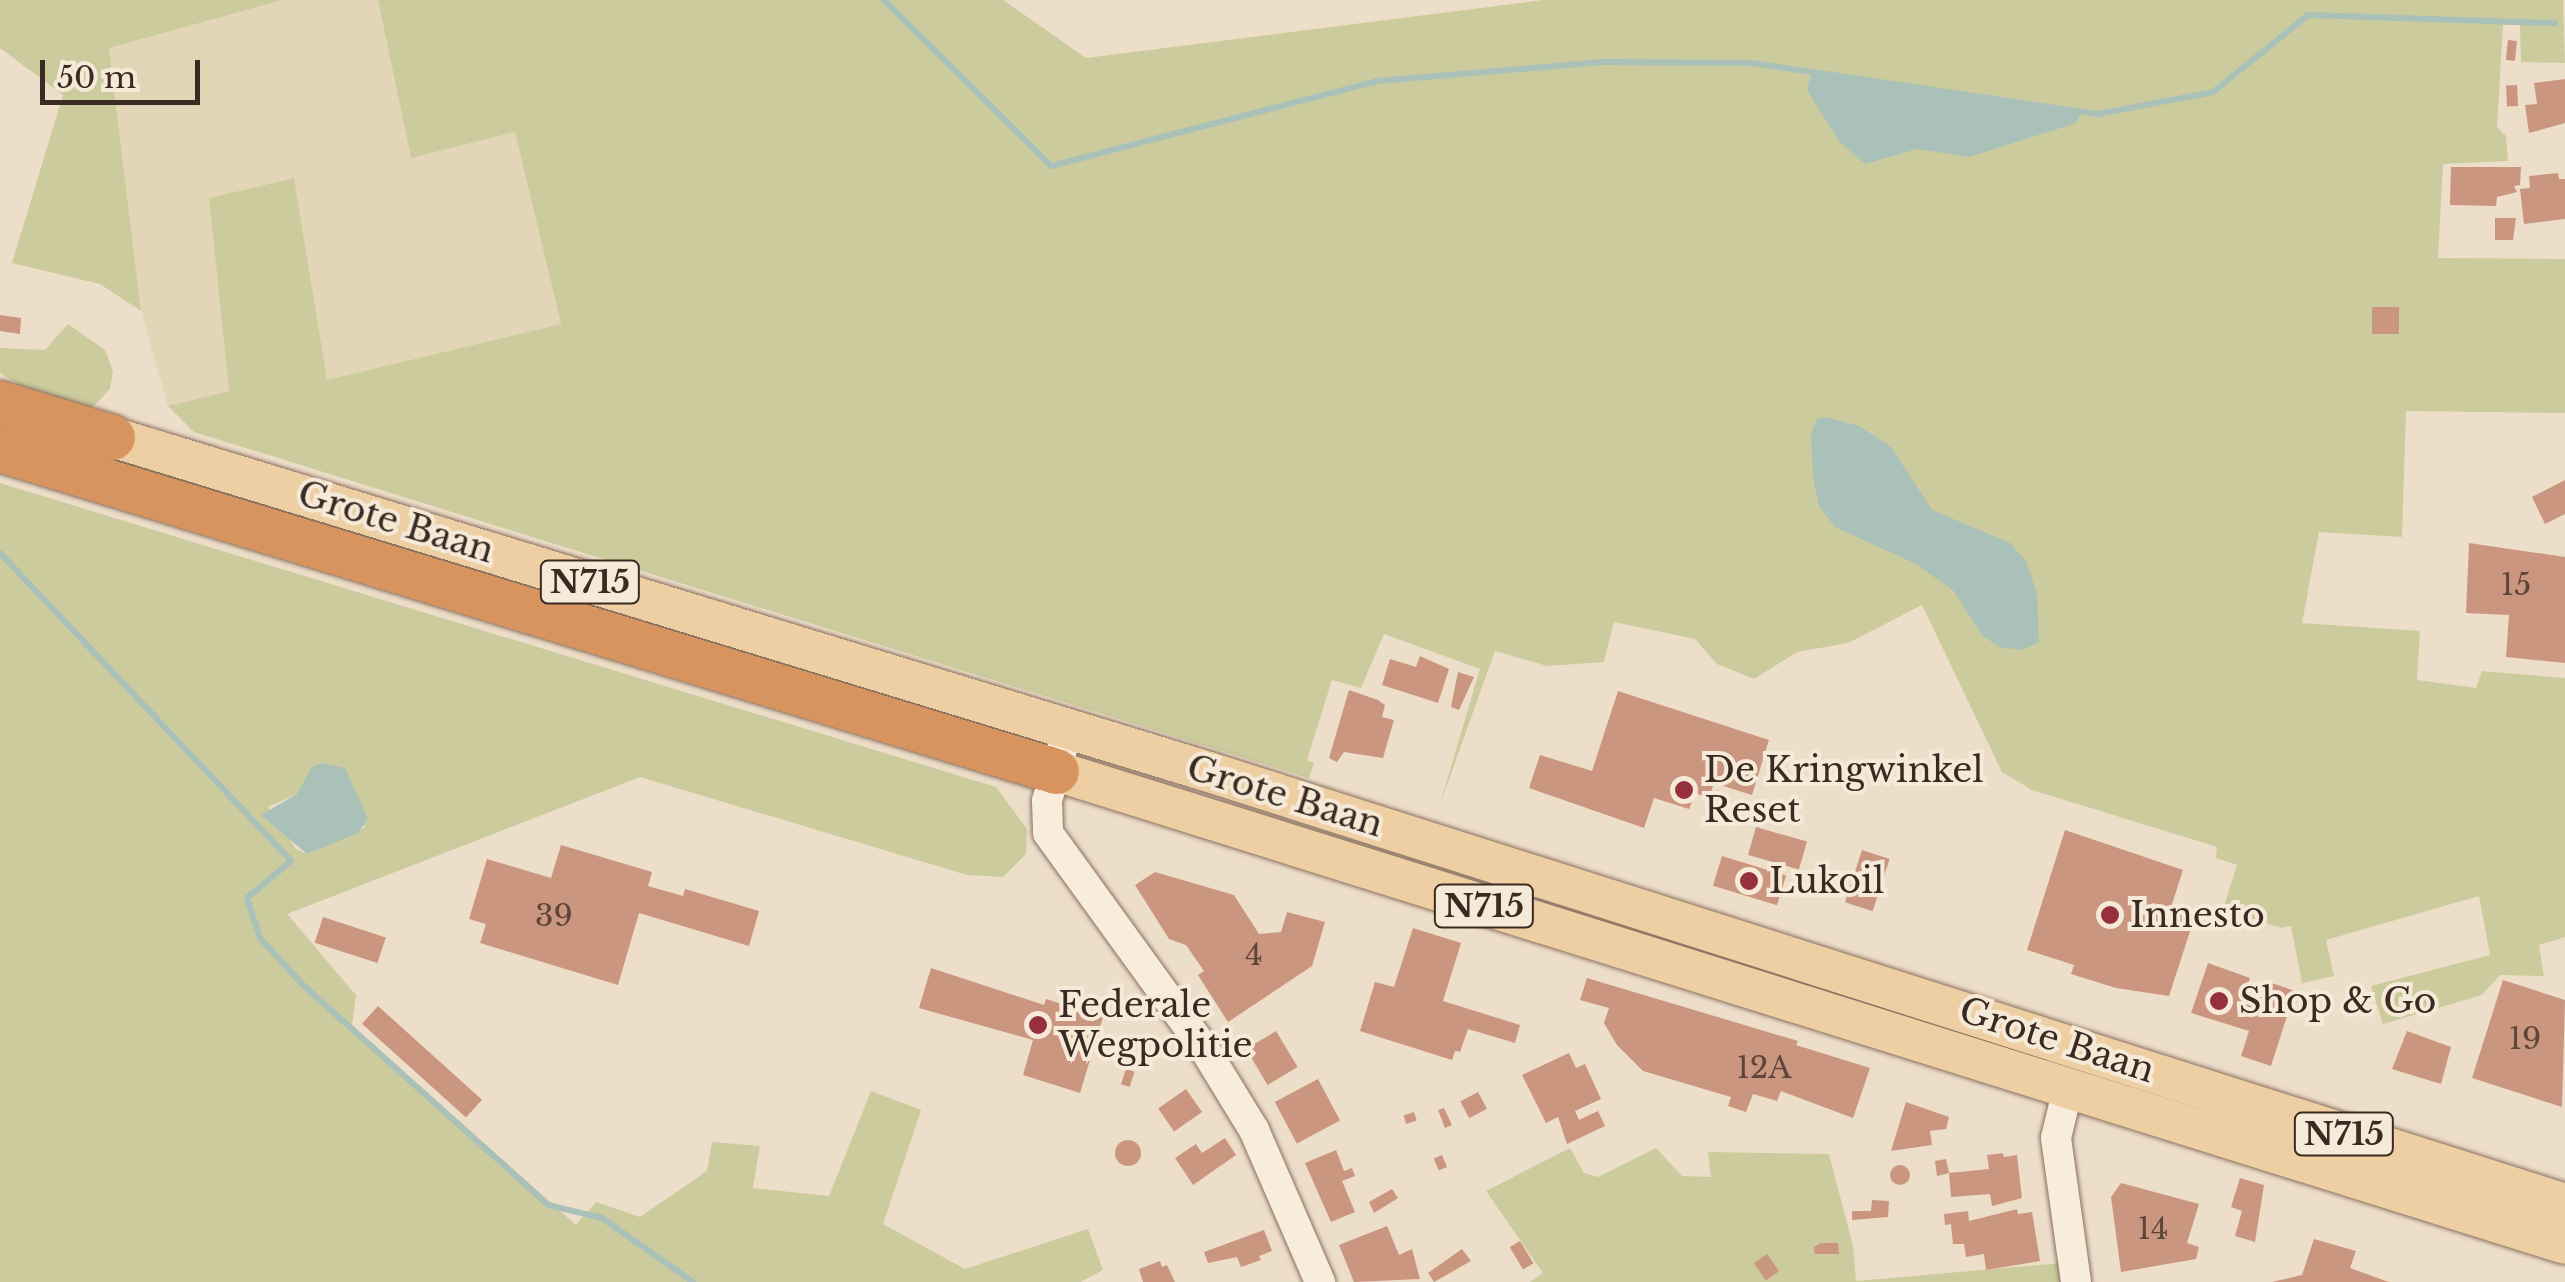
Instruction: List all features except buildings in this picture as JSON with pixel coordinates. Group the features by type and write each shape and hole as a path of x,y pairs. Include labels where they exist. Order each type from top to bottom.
{"highway":[{"name":"Grote Baan","path":"0,403 112,437"},
{"name":"Grote Baan","path":"0,449 1062,750"}],"main road":[{"name":"Grote Baan","path":"112,437 1062,750 2068,1088 2565,1244"},
{"name":"Grote Baan","path":"1062,750 2565,1204"}],"street":[{"path":"1062,750 1047,801 1048,834 1205,1050 1254,1130 1320,1282"},
{"path":"2068,1088 2056,1138 2076,1282"}],"shaded area":[{"path":"282,0 378,0 411,158 515,132 561,324 326,381 294,178 209,198 229,392 168,406 141,311 109,47"},
{"path":"1812,72 2082,111 2076,123 1969,157 1917,149 1865,164 1839,141 1807,90"},
{"path":"1826,417 1859,426 1891,447 1932,510 2010,543 2026,561 2037,594 2039,642 2022,650 1999,647 1982,635 1953,590 1914,563 1835,527 1819,506 1813,477 1811,434 1817,419"},
{"path":"322,763 345,768 368,819 358,833 307,854 261,815 297,794 312,767"}],"green space":[{"path":"0,0 282,0 109,48 141,311 100,284 12,263 63,95 0,48"},
{"path":"378,0 1003,0 1086,58 1543,0 2563,0 2565,63 2521,62 2520,25 2503,25 2497,127 2506,136 2508,161 2443,164 2438,258 2565,259 2565,413 2406,411 2402,537 2319,532 2302,623 2420,631 2417,680 2476,688 2482,671 2565,678 2565,937 2539,945 2544,976 2500,975 2482,995 2383,1024 2371,986 2490,955 2479,896 2326,940 2334,976 2302,983 2291,926 2281,928 2223,909 2237,865 2216,858 2217,847 2032,790 2002,772 1922,605 1848,643 1797,652 1754,679 1717,664 1695,639 1614,622 1604,662 1547,666 1495,651 1439,807 1480,669 1384,634 1361,688 1332,680 1307,760 1314,763 1309,778 194,432 168,406 229,391 209,198 294,178 327,380 561,324 515,132 411,158"},
{"path":"68,324 105,350 113,371 110,389 90,410 65,412 0,373 0,348 45,350"},
{"path":"0,483 996,787 1027,829 1026,854 1003,877 967,875 640,777 287,914 356,995 352,1025 576,1225 596,1202 640,1217 707,1171 712,1142 760,1146 753,1188 829,1196 871,1091 921,1110 883,1224 965,1269 1088,1229 1103,1270 1080,1282 0,1282","holes":["297,794 366,827 307,854 296,849 268,807"]},
{"path":"1570,1148 1584,1173 1598,1177 1656,1148 1682,1176 1711,1177 1708,1152 1829,1154 1853,1246 1856,1281 2062,1263 2065,1282 1530,1282 1543,1273 1486,1191"}],"waterway":[{"path":"884,0 1051,166 1377,81 1602,62 1751,63 2098,114 2213,92 2308,15 2555,23"},
{"path":"0,553 291,861 247,898 260,938 303,985 548,1205 602,1218 693,1282"}],"place":[{"name":"De Kringwinkel Reset","path":"1684,790"},
{"name":"Lukoil","path":"1749,881"},
{"name":"Innesto","path":"2110,915"},
{"name":"Shop & Go","path":"2219,1001"},
{"name":"Federale Wegpolitie","path":"1038,1025"}]}
